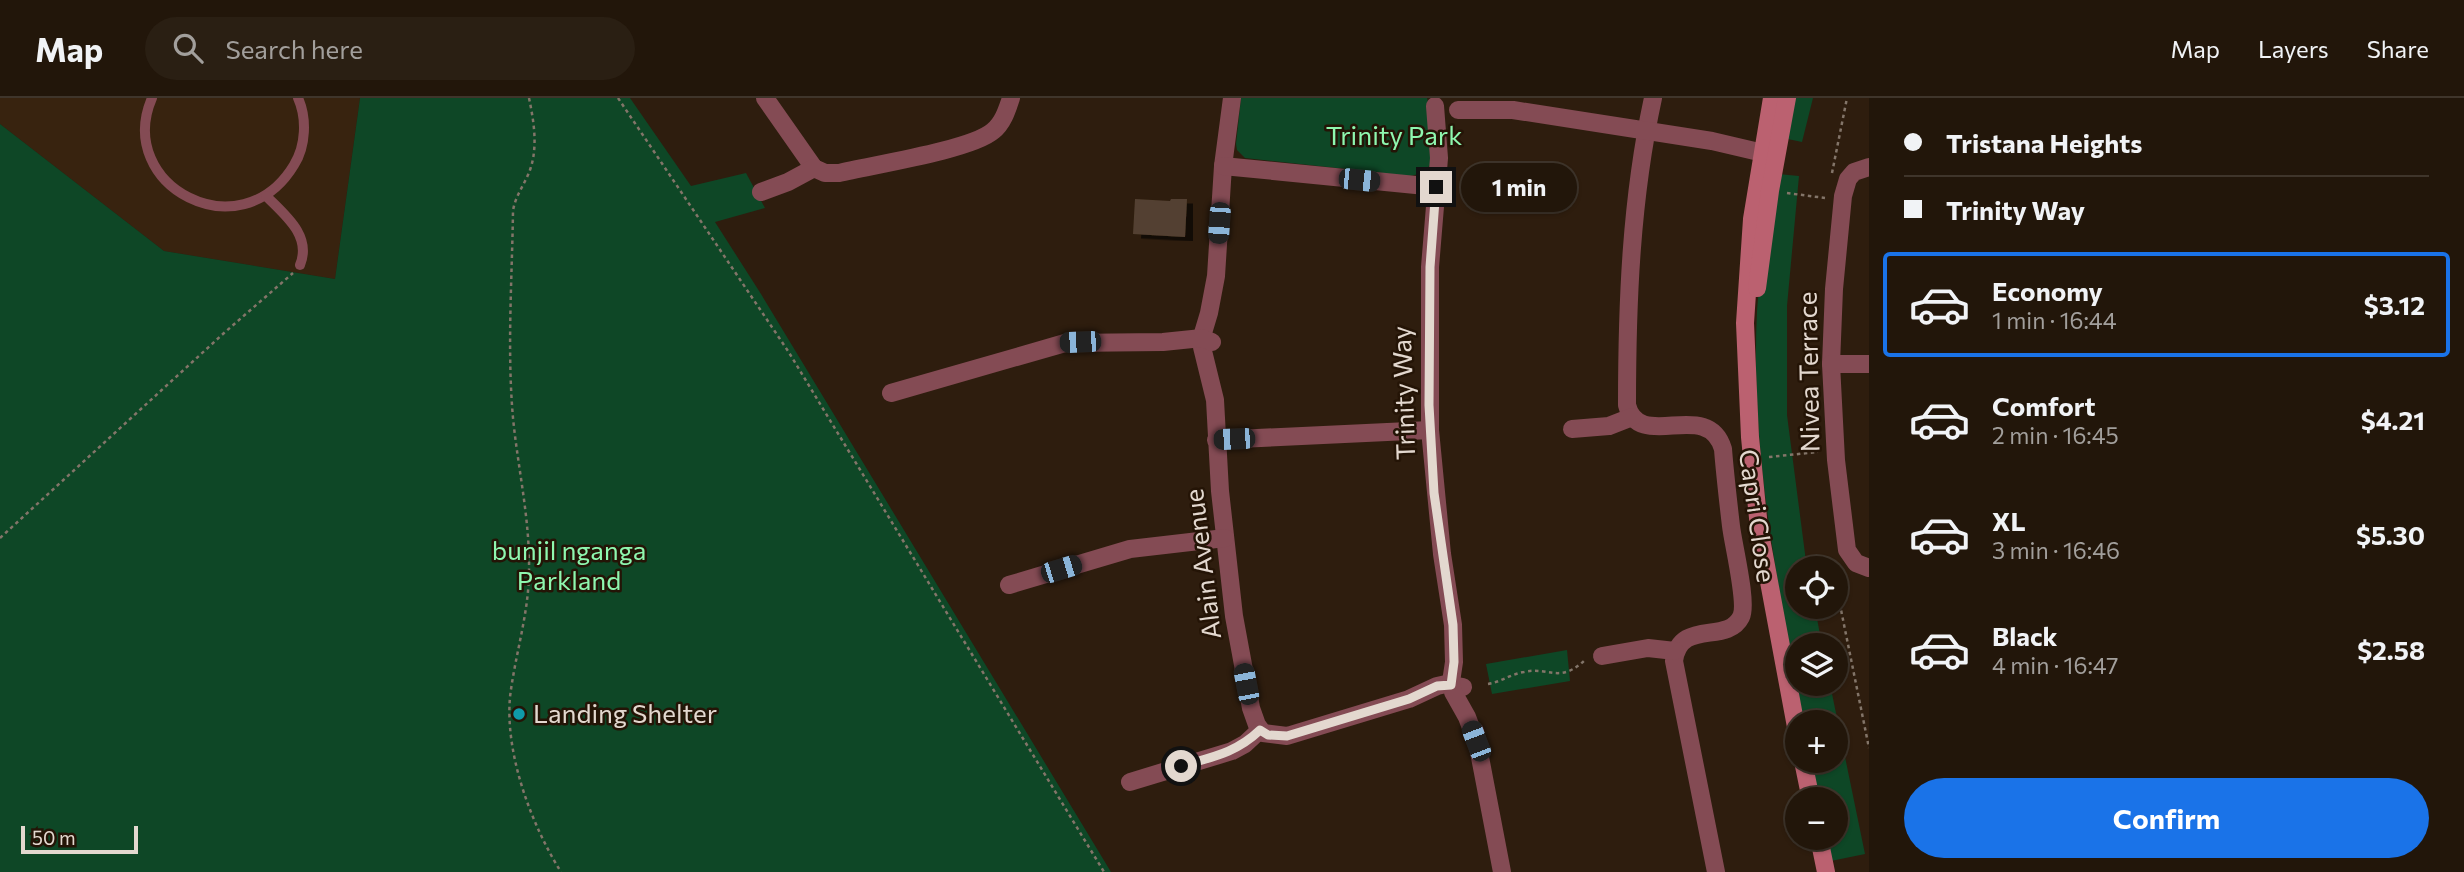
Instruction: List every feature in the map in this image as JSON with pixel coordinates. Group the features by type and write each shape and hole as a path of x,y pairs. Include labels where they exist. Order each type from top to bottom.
{"street":[{"path":"765,98 814,168 825,173 839,173 975,142 996,129 1011,98"},
{"name":"Alain Avenue","path":"1232,98 1223,166 1216,276 1206,342 1215,400 1225,538 1242,663 1251,708 1260,730"},
{"path":"1476,98 1513,110"},
{"path":"1572,429 1609,426 1632,417 1627,405 1627,314 1633,235 1646,130 1653,98"},
{"path":"1748,368 1770,191 1772,98"},
{"path":"1787,98 1769,149 1752,219 1745,299 1750,437 1759,528 1793,710"},
{"path":"1434,102 1446,114 1458,107 1513,110 1769,149"},
{"name":"Trinity Way","path":"1434,102 1439,158 1428,323 1430,430 1441,554 1453,625 1462,651 1455,688 1475,717 1476,741 1502,872"},
{"name":"Trinity Way","path":"1439,158 1458,107"},
{"path":"1223,166 1436,187"},
{"path":"761,192 814,168"},
{"name":"Nivea Terrace","path":"1865,168 1848,179 1843,196 1833,301 1831,364 1835,450 1847,550 1856,563 1869,568"},
{"path":"891,393 1053,345 1080,342 1163,342 1185,347 1206,342"},
{"path":"1831,364 1869,364"},
{"name":"Capri Close","path":"1597,655 1648,648 1675,650 1683,640 1734,625 1742,615 1720,440 1708,428 1690,425 1656,427 1638,422 1632,417"},
{"path":"1216,440 1430,430"},
{"path":"1009,584 1130,549 1225,538"},
{"path":"1675,650 1675,671 1716,872"},
{"path":"1130,782 1232,751 1245,744 1260,730 1268,735 1287,736 1409,699 1439,696 1455,688"},
{"path":"1822,850 1826,870"}],"lane":[{"path":"152,98 147,109 145,136 152,162 167,183 189,199 214,207 241,206 266,196 286,179 299,157 304,132 302,106 298,98"},
{"path":"266,196 290,219 302,240 303,257 300,265"}],"path":[{"path":"529,98 535,137 534,156 513,211 511,382 513,418 528,527 529,571 528,592 510,695 509,736 538,829 561,872"},
{"path":"618,98 788,351 1104,872"},
{"path":"1770,191 1828,199"},
{"path":"0,538 300,265"},
{"path":"1488,684 1503,681 1522,672 1566,672 1597,655"}],"shaded area":[{"path":"0,98 360,98 335,279 164,251 0,124"}],"green space":[{"name":"bunjil nganga Parkland","path":"360,98 630,98 691,186 746,173 765,208 715,222 1111,872 0,872 0,124 164,251 335,279"},
{"name":"Trinity Park","path":"1241,98 1427,98 1433,123 1430,165 1423,173 1410,176 1245,158 1237,150 1236,144"},
{"path":"1793,98 1813,98 1802,142 1783,138"},
{"path":"1778,174 1799,176 1787,306 1787,415 1805,556 1785,556 1785,619 1817,619 1820,633 1787,633 1768,518 1756,363 1758,294"},
{"path":"1567,650 1570,681 1492,694 1486,664"},
{"path":"1799,696 1832,696 1835,710 1802,710"},
{"path":"1848,771 1865,854 1831,861 1829,850 1848,850 1848,787 1816,787 1813,773"}],"building":[{"path":"1135,199 1187,199 1185,237 1133,234"}],"place":[{"name":"Landing Shelter","path":"519,714"}],"route":[{"path":"1181,766 1232,751 1245,744 1260,730 1268,735 1287,736 1409,699 1437,686 1451,685 1454,662 1453,625 1434,493 1429,405 1428,323 1436,187"}]}
